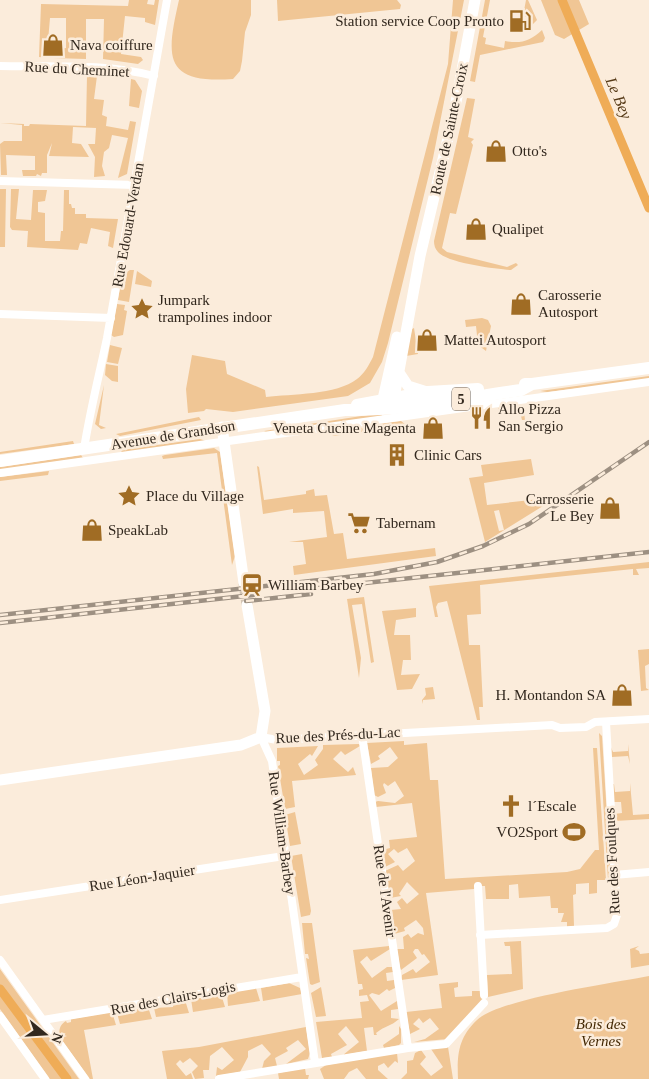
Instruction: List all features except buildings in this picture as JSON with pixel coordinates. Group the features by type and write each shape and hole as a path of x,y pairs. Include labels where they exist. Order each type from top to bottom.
{"main road":[{"name":"Route de Sainte-Croix","path":"389,402 398,371 416,286 420,256 454,113 475,0"},
{"name":"Route de Sainte-Croix","path":"389,402 413,275 420,256"},
{"name":"Avenue de Grandson","path":"0,461 345,410 389,402 428,392 520,383 532,384 649,368"},
{"name":"5","path":"398,371 408,386 428,392"},
{"name":"Avenue de Grandson","path":"389,402 521,390 532,384"},
{"path":"222,427 244,583"},
{"path":"247,605 265,711 261,737"},
{"name":"Rue des Prés-du-Lac","path":"0,780 241,745 261,737"}],"street":[{"name":"Rue Edouard-Verdan","path":"84,449 93,394 97,386 135,185 143,138 142,128 154,76 167,0"},
{"name":"Rue du Cheminet","path":"0,66 134,71 154,76"},
{"path":"0,181 135,185"},
{"path":"0,314 110,318"},
{"path":"0,473 649,382"},
{"name":"Rue des Prés-du-Lac","path":"261,737 277,740 552,724 560,728 586,727 595,722 649,719"},
{"name":"Rue des Foulques","path":"480,935 611,927 614,924 616,915 606,722"},
{"name":"Rue de l'Avenir","path":"362,735 408,1048"},
{"name":"Rue William-Barbey","path":"261,737 272,761 284,856 315,1063"},
{"name":"Rue Léon-Jaquier","path":"0,900 284,856"},
{"path":"614,875 649,872"},
{"path":"219,1079 408,1048 446,1044 484,999 478,886"},
{"path":"0,960 85,1079"},
{"name":"Rue des Clairs-Logis","path":"43,1020 158,1002 181,995 223,988 302,977"},
{"path":"0,1016 3,1025 45,1079"}],"green space":[{"path":"129,0 148,0 147,4 154,5 155,0 159,0 155,25 145,22 145,18 125,16 121,54 141,57 143,60 138,64 103,59 104,19 86,19 86,59 53,58 53,54 58,53 58,49 66,48 66,18 50,18 47,53 50,54 50,58 39,57 41,4 128,6"},
{"path":"179,0 251,0 251,15 245,32 240,71 233,79 193,77 182,71 175,63 172,51 172,37"},
{"path":"277,0 397,0 401,5 400,9 278,21"},
{"path":"453,0 464,0 433,158 388,343 382,362 370,383 348,396 233,412 206,409 204,411 188,413 186,389 192,355 225,361 227,374 265,390 266,397 313,393 338,388 357,379 366,369 373,357 448,64"},
{"path":"485,0 490,0 483,37 486,38 485,44 504,48 505,41 525,41 542,30 545,38 543,42 480,55 475,82 470,81"},
{"path":"526,0 528,0 537,20 525,32 528,17 523,16"},
{"path":"541,0 579,0 589,24 564,39 555,35"},
{"path":"87,75 97,76 94,99 104,100 102,115 107,117 106,126 128,130 130,121 136,122 127,174 118,178 128,138 112,135 109,148 104,152 102,166 105,176 94,177 95,157 88,144 95,144 96,128 73,127 72,143 81,144 89,157 49,156 52,143 47,155 47,173 42,173 41,176 37,174 36,176 23,176 22,170 35,170 35,156 6,155 7,175 1,175 0,144 4,141 22,141 22,125 0,123 24,124 24,126 29,126 30,124 86,126"},
{"path":"131,79 135,80 142,91 139,108 129,106"},
{"path":"467,98 475,99 468,137 474,139 471,142 473,145 456,214 450,213 442,248 447,252 507,267 516,263 518,265 511,270 472,265 451,259 438,252 434,245"},
{"path":"0,189 6,189 5,247 0,247"},
{"path":"11,189 19,189 16,219 31,220 33,190 47,190 45,201 38,202 38,212 45,213 45,241 60,241 61,231 63,231 64,190 69,190 69,204 71,204 72,208 75,208 75,214 86,214 86,218 118,219 113,248 108,246 110,232 91,228 87,244 80,243 78,250 27,247 28,231 12,230 10,227"},
{"path":"130,270 134,270 129,302 118,300 122,275"},
{"path":"137,271 152,281 151,287 135,284"},
{"path":"117,304 125,305 124,310 127,311 123,335 114,337 111,335"},
{"path":"482,318 488,320 491,326 486,351 478,345 476,326 466,327 465,320"},
{"path":"414,328 418,354 406,356 412,329"},
{"path":"110,345 122,348 118,364 107,362"},
{"path":"106,364 118,366 118,382 112,381 105,375"},
{"path":"649,376 649,380 547,392 540,391"},
{"path":"104,385 99,425 106,428 101,429 95,424"},
{"path":"523,405 525,420 522,420 520,412 498,416 498,408"},
{"path":"381,413 382,416 268,433 264,431"},
{"path":"199,417 201,420 120,436 116,434"},
{"path":"401,421 406,425 403,431 402,428 376,435 375,429 378,424"},
{"path":"359,426 363,429 362,432 334,436 330,434 333,431"},
{"path":"200,439 206,441 121,453 122,450"},
{"path":"73,441 74,444 0,454 0,452"},
{"path":"214,448 220,452 235,556 232,565 217,453 163,459 162,456"},
{"path":"81,455 83,458 0,470 0,467"},
{"path":"531,459 534,475 484,483 487,505 540,499 543,506 485,542 469,478 483,476 481,465","holes":["499,510 504,530 499,531 494,511"]},
{"path":"257,466 259,467 264,500 306,494 306,491 314,489 315,496 327,495 334,534 343,533 347,559 435,548 436,556 294,575 293,566 306,564 303,542 289,542 327,537 324,511 293,513 293,509 263,514"},
{"path":"49,471 48,475 0,481 0,477"},
{"path":"649,562 649,568 636,569 639,575 633,575 633,569 480,585 481,614 467,615 469,645 480,645 483,707 479,707 480,720 477,720 447,601 438,603 436,607 438,617 435,617 429,586"},
{"path":"364,597 374,662 371,663 362,604 352,605 361,658 359,678 347,599"},
{"path":"416,608 416,617 396,620 394,635 410,635 411,660 403,660 401,675 420,674 412,689 397,690 382,611"},
{"path":"649,649 649,664 645,666 646,688 649,690 641,691 638,650"},
{"path":"433,687 435,699 423,700 422,704 422,700 426,695 425,688"},
{"path":"599,733 602,736 611,879 608,880"},
{"path":"404,741 404,745 427,743 430,780 438,780 445,879 567,872 580,869 595,850 599,850 593,748 597,748 606,880 597,880 597,893 589,894 589,883 576,884 576,894 573,895 574,926 567,927 567,922 561,922 564,913 558,913 558,908 551,908 550,896 519,898 518,884 509,885 509,899 486,899 485,886 476,886 474,889 426,893 438,975 401,980 402,975 413,969 416,973 430,962 424,954 422,955 418,949 415,949 413,952 417,958 401,970 400,968 397,949 404,949 403,937 408,934 411,938 418,933 424,935 423,928 416,920 404,928 405,931 394,934 391,910 401,909 397,902 402,898 407,904 419,894 407,882 399,894 401,896 390,898 385,871 398,865 403,871 415,861 407,848 398,853 394,849 388,854 395,862 385,867 382,850 390,848 389,840 417,837 412,803 376,807 375,802 395,803 404,796 395,781 388,786 384,783 386,793 378,797 374,795 371,768 388,767 398,758 390,747 378,756 380,759 371,764 367,743"},
{"path":"359,744 360,746 345,755 341,751 333,759 348,772 353,767 356,775 292,781 295,807 285,809 278,766 280,761 277,761 277,748 318,746 312,756 310,754 298,764 304,775 318,765 315,760 323,749 323,745"},
{"path":"628,744 630,764 628,756 612,757 611,765 610,745 613,752 628,751"},
{"path":"630,783 633,815 649,814 649,819 615,821 614,814 622,813 621,802 613,802 612,784 614,784 615,792 630,791"},
{"path":"295,812 301,844 290,846 285,815"},
{"path":"302,854 311,911 310,915 301,917 291,856"},
{"path":"302,923 312,923 320,982 312,985 310,984 306,958 309,959 308,954 305,954"},
{"path":"521,941 523,989 488,997 487,975 512,974 510,946 505,946 504,942"},
{"path":"389,946 390,949 371,961 367,956 360,962 372,978 387,967 392,967 393,972 386,973 387,981 394,980 395,988 389,991 387,989 379,995 372,993 369,995 381,1011 397,1001 398,1009 391,1010 391,1018 399,1019 379,1030 376,1033 377,1035 374,1035 373,1027 364,1028 367,1051 343,1055 359,1042 346,1026 338,1034 347,1045 331,1054 332,1057 322,1058 316,1022 362,1018 360,1002 369,1001 367,995 359,996 359,990 363,989 362,984 358,984 353,950"},
{"path":"639,946 635,949 640,954 649,953 649,965 631,968 630,949"},
{"path":"0,969 79,1079 70,1079 0,985"},
{"name":"Bois des Vernes","path":"649,976 649,1079 458,1079 458,1062 462,1040 477,1020 489,1012 531,999"},
{"path":"458,982 458,987 454,988 455,997 472,996 472,991 481,991 482,1002 448,1039 414,1042 425,1039 439,1029 430,1018 423,1023 419,1018 413,1024 420,1029 410,1034 406,1012 442,1008 439,984"},
{"path":"289,983 300,988 302,994 263,1001 261,988"},
{"path":"321,987 326,1016 316,1017 311,993"},
{"path":"256,988 260,1001 228,1006 227,993"},
{"path":"0,994 63,1079 50,1079 0,1009"},
{"path":"221,994 225,1007 193,1012 191,999"},
{"path":"185,1000 189,1013 156,1017 154,1008 173,1007 173,1002"},
{"path":"148,1007 152,1019 120,1024 117,1013 119,1011"},
{"path":"112,1012 116,1025 84,1030 93,1079 90,1079 61,1039 60,1029 66,1021 67,1023 71,1022 71,1019"},
{"path":"399,1026 401,1029 401,1043 384,1048 383,1045 399,1034"},
{"path":"306,1027 310,1053 308,1059 286,1064 306,1049 298,1040 286,1048 288,1051 275,1058 277,1066 262,1069 264,1061 271,1054 262,1044 248,1051 248,1057 240,1072 216,1076 217,1067 222,1070 234,1060 222,1047 210,1056 209,1070 203,1070 204,1078 195,1079 192,1072 198,1066 190,1058 183,1063 180,1060 176,1064 186,1076 191,1073 193,1079 167,1079 162,1051 199,1047"},
{"path":"448,1047 453,1079 401,1079 407,1073 407,1061 413,1060 415,1053 421,1050 426,1057 420,1064 431,1076 443,1067 431,1049"},
{"path":"397,1053 398,1063 395,1061 388,1068 384,1063 378,1066 378,1070 388,1079 366,1079 357,1068 349,1072 344,1079 324,1079 320,1069 326,1065"},
{"path":"305,1068 306,1075 309,1075 308,1079 279,1079 278,1073"}],"waterway":[{"name":"Le Bey","path":"562,0 649,208"},
{"path":"0,989 67,1079"}],"tunnel":[{"path":"244,583 247,605"}],"railway":[{"path":"0,615 374,574 437,562 483,546 529,524 649,442"},
{"path":"301,590 649,552"},
{"path":"246,601 311,594"},
{"path":"0,623 253,595"}],"place":[{"name":"Station service Coop Pronto","path":"520,21"},
{"name":"Nava coiffure","path":"53,45"},
{"name":"Otto's","path":"496,151"},
{"name":"Qualipet","path":"476,229"},
{"name":"Carosserie Autosport","path":"521,304"},
{"name":"Jumpark trampolines indoor","path":"142,309"},
{"name":"Mattei Autosport","path":"427,340"},
{"name":"Allo Pizza San Sergio","path":"481,418"},
{"name":"Veneta Cucine Magenta","path":"433,428"},
{"name":"Clinic Cars","path":"397,455"},
{"name":"Place du Village","path":"129,496"},
{"name":"Carrosserie Le Bey","path":"610,508"},
{"name":"Tabernam","path":"359,523"},
{"name":"SpeakLab","path":"92,530"},
{"name":"William Barbey","path":"252,585"},
{"name":"H. Montandon SA","path":"622,695"},
{"name":"l´Escale","path":"511,806"},
{"name":"VO2Sport","path":"574,832"}]}
